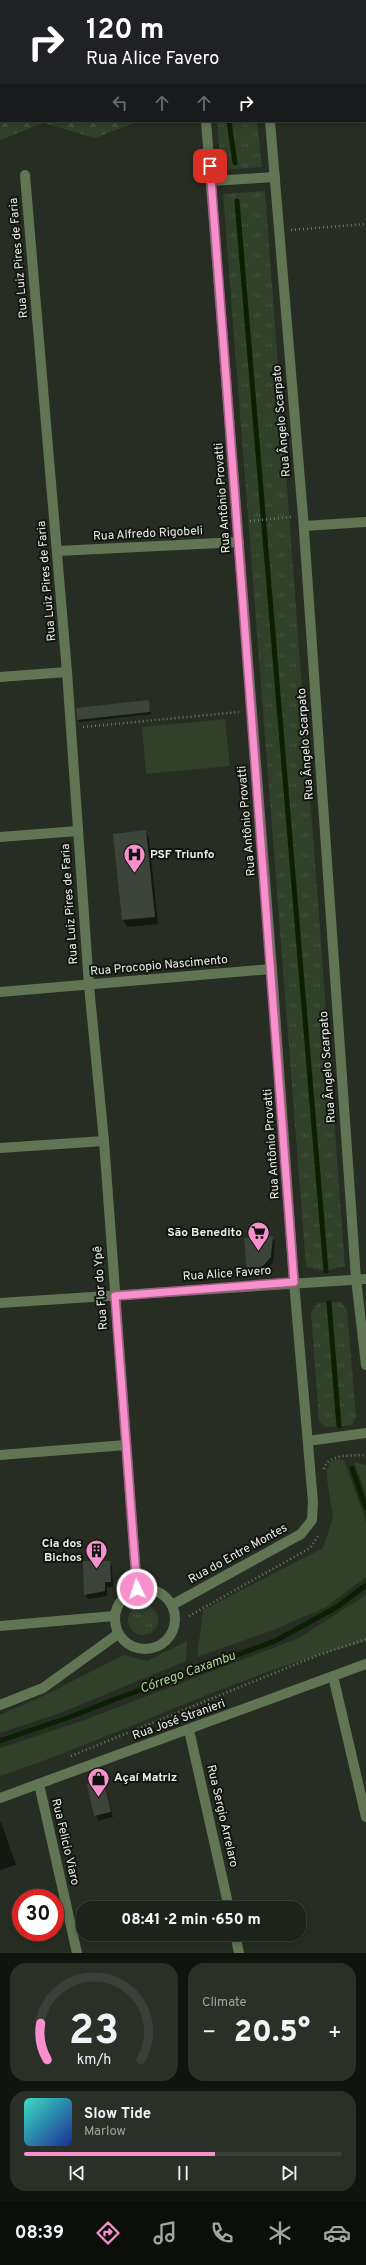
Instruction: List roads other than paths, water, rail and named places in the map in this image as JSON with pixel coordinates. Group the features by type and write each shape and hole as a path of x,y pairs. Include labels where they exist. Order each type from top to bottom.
{"street":[{"name":"Rua Antônio Provatti","path":"206,122 272,969 294,1282 313,1502 312,1520"},
{"name":"Rua Ângelo Scarpato","path":"270,122 304,526 361,1279 366,1365"},
{"name":"Rua Luiz Pires de Faria","path":"25,175 58,551 89,986"},
{"path":"211,181 275,177"},
{"path":"304,526 366,522"},
{"name":"Rua Alfredo Rigobeli","path":"58,551 239,542"},
{"path":"0,677 67,672"},
{"path":"0,836 78,831"},
{"name":"Rua Procopio Nascimento","path":"0,992 89,986 272,969"},
{"name":"Rua Flor do Ypê","path":"89,986 104,1141 137,1589"},
{"path":"0,1148 104,1141"},
{"name":"Rua Alice Favero","path":"0,1303 115,1296 294,1282 361,1279"},
{"path":"308,1441 366,1433"},
{"path":"0,1455 126,1445"},
{"name":"Rua do Entre Montes","path":"172,1605 301,1534 312,1520"},
{"path":"137,1589 153,1589 167,1598 172,1605 175,1623 170,1636 160,1646 151,1649 137,1648 125,1642 118,1634 114,1616 121,1599 137,1589"},
{"path":"0,1626 114,1616"},
{"path":"0,1705 43,1688 118,1634"},
{"name":"Rua José Stranieri","path":"0,1798 366,1664"},
{"path":"333,1676 366,1817"},
{"name":"Rua Sergio Arrelaro","path":"189,1730 227,1901"},
{"name":"Rua Felicio Viaro","path":"39,1784 77,1953"},
{"path":"236,1941 239,1953"}],"waterway":[{"path":"229,122 235,163"},
{"path":"237,201 326,1271"},
{"path":"329,1303 339,1426"},
{"path":"352,1468 366,1508"},
{"name":"Córrego Caxambu","path":"0,1741 70,1717 275,1641 337,1607 366,1585"}],"place":[{"name":"PSF Triunfo","path":"134,874"},
{"name":"São Benedito","path":"258,1252"},
{"name":"Cia dos Bichos","path":"97,1570"},
{"name":"Açaí Matriz","path":"99,1798"}]}
